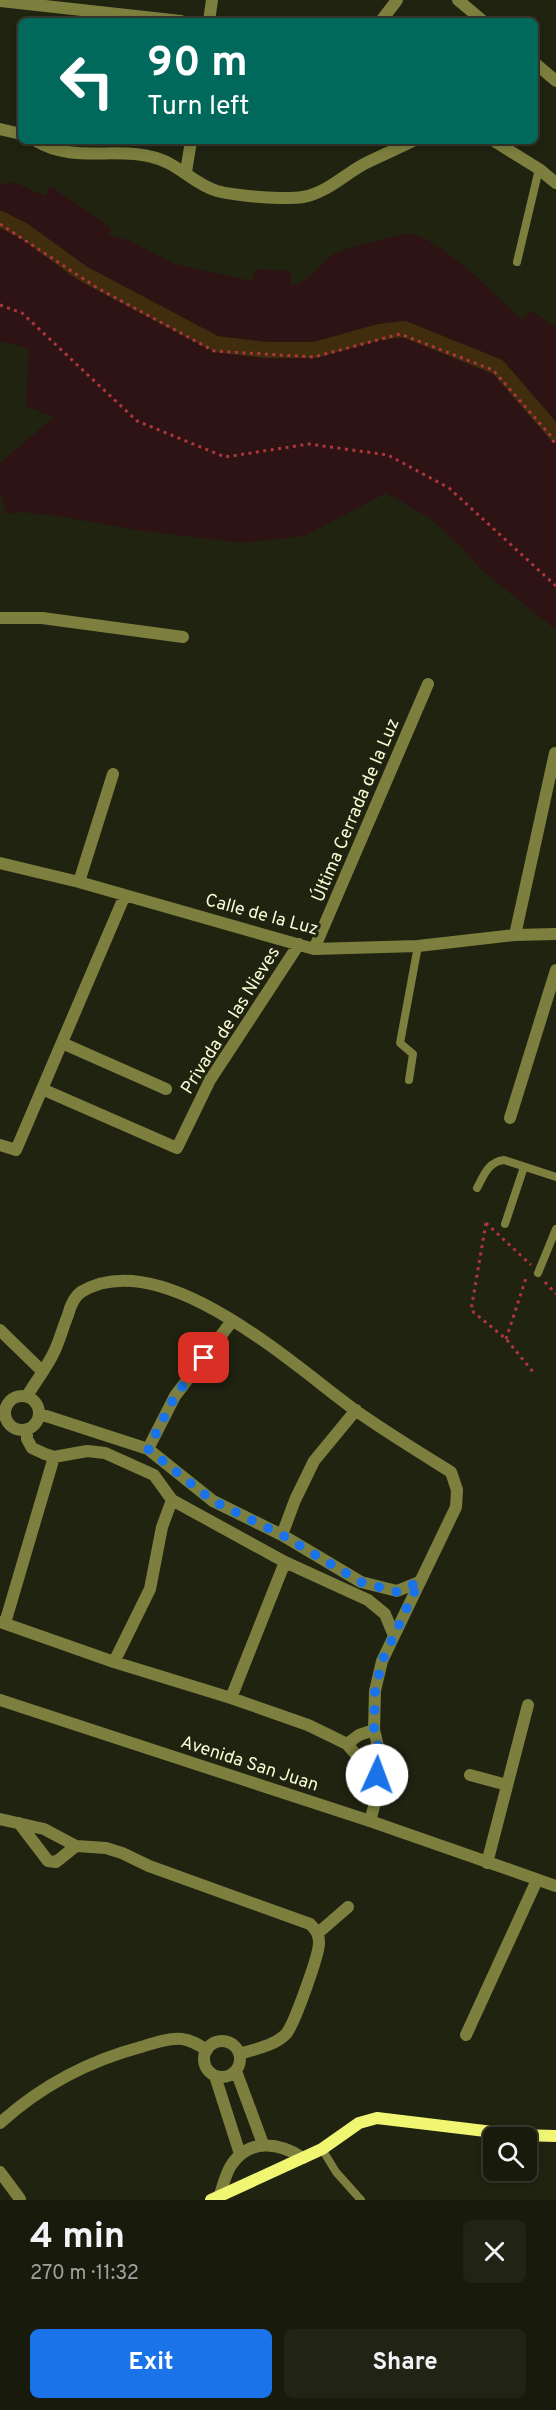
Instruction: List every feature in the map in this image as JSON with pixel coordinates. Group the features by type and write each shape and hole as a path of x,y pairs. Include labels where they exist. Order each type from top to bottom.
{"main road":[{"path":"215,2197 322,2149 359,2123 377,2118 401,2119 518,2135 556,2136"}],"street":[{"path":"209,18 212,0"},
{"path":"383,18 397,0"},
{"path":"458,0 479,18"},
{"path":"0,1 154,18"},
{"path":"538,66 556,81"},
{"path":"0,129 18,133"},
{"path":"41,144 47,148 77,154 128,153 154,157 186,172 199,183 217,191 266,197 304,197 331,186 363,165 408,144"},
{"path":"186,172 191,144"},
{"path":"499,144 539,169 556,183"},
{"path":"0,618 42,618 183,637"},
{"name":"Última Cerrada de la Luz","path":"314,949 428,684"},
{"path":"515,935 555,753"},
{"path":"79,882 113,774"},
{"name":"Calle de la Luz","path":"0,863 79,882 314,949 418,946 515,935 556,934"},
{"path":"0,1145 16,1150 125,895"},
{"name":"Privada de las Nieves","path":"42,1089 177,1148 210,1080 299,944"},
{"path":"510,1118 556,970"},
{"path":"62,1043 166,1089"},
{"path":"27,1396 55,1350 71,1305 79,1293 96,1286 119,1281 150,1284 213,1309 275,1348 356,1410 451,1472 457,1490 456,1508 382,1661 375,1691 374,1730 378,1746 375,1761 379,1788 370,1821"},
{"path":"148,1449 175,1396 232,1321"},
{"path":"0,1330 42,1371"},
{"path":"17,1396 27,1396 36,1402 39,1414 37,1422 27,1430 15,1428 3,1420 7,1406 17,1396"},
{"path":"282,1535 314,1461 356,1410"},
{"path":"39,1414 148,1449 213,1501 282,1535 361,1582 397,1592 419,1582"},
{"path":"27,1430 27,1439 32,1448 54,1457 87,1451 105,1453 154,1475 172,1500 285,1562 368,1600 386,1614 394,1636"},
{"path":"54,1457 2,1622 114,1662 231,1698 308,1725 347,1744 358,1757 375,1761"},
{"path":"114,1662 150,1589 162,1527 172,1500"},
{"path":"231,1698 285,1562"},
{"name":"Avenida San Juan","path":"0,1700 370,1821 556,1886"},
{"path":"487,1863 528,1705"},
{"path":"347,1744 359,1735 374,1730"},
{"path":"470,1775 507,1785"},
{"path":"0,1819 44,1829 76,1846 106,1848 122,1853 149,1866 310,1924 318,1933 320,1946 295,2017 287,2033 275,2042 240,2054"},
{"path":"19,1823 48,1861 56,1863 76,1846"},
{"path":"466,2035 537,1880"},
{"path":"318,1933 348,1907"},
{"path":"0,2123 31,2098 67,2075 107,2056 167,2039 183,2039 207,2050"},
{"path":"215,2076 230,2076 240,2064 240,2054 233,2045 227,2042 219,2041 207,2050 205,2064 215,2076 240,2154"},
{"path":"236,2071 263,2144"},
{"path":"215,2197 231,2165 240,2154 263,2144 278,2145 303,2158"},
{"path":"0,2172 20,2199"}],"lane":[{"path":"517,262 539,169"},
{"path":"409,1080 413,1054 400,1044 418,946"},
{"path":"477,1188 490,1164 504,1160 556,1177"},
{"path":"506,1224 524,1167"},
{"path":"538,1273 556,1229"},
{"path":"322,2149 336,2172 361,2200"}],"path":[{"path":"0,224 99,289 214,351 314,357 400,334 494,370 550,435 556,446"},
{"path":"0,305 22,314 138,421 225,457 309,444 388,455 449,488 556,586"},
{"path":"534,1373 506,1339 471,1310 486,1223 530,1264 556,1294"},
{"path":"506,1339 530,1264"}],"shaded area":[{"path":"13,182 46,196 50,186 111,228 109,235 130,241 175,264 252,281 255,269 291,271 290,285 296,284 307,279 326,260 337,253 409,233 423,238 453,257 522,320 531,311 556,328 556,630 485,573 430,518 386,493 304,536 243,543 137,530 58,516 23,512 6,514 0,490 0,463 54,417 26,406 29,349 0,341 0,183 7,185"}],"waterway":[{"path":"0,219 24,231 82,273 216,344 265,350 315,350 379,332 404,329 498,367 556,434"}],"route":[{"path":"204,1358 175,1396 148,1449 213,1501 282,1535 361,1582 397,1592 419,1582 382,1661 375,1691 374,1730 378,1746 375,1761 377,1775"}]}
